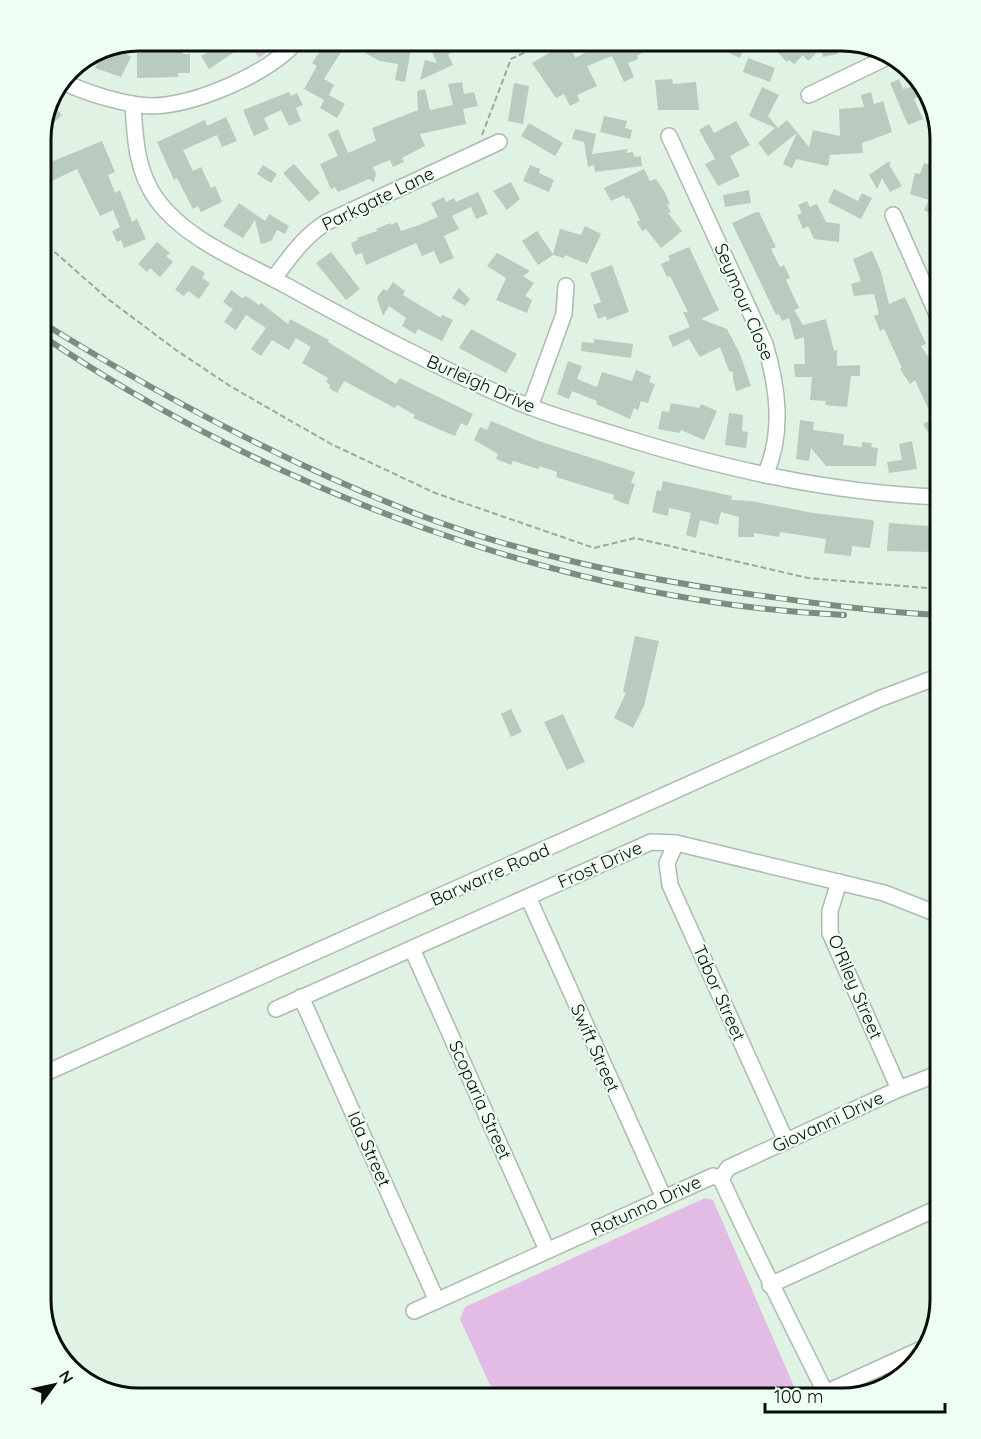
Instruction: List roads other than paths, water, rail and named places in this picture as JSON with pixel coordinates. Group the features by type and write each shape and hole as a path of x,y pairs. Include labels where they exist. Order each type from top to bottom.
{"street":[{"path":"70,84 133,104 172,104 224,87 273,61 284,51"},
{"path":"809,95 882,61"},
{"name":"Burleigh Drive","path":"133,104 136,152 145,179 157,200 183,227 403,350 530,407 654,447 765,475 837,489 930,496"},
{"name":"Seymour Close","path":"669,136 765,344 773,372 777,405 777,438 775,454 765,475"},
{"name":"Parkgate Lane","path":"274,278 297,247 313,231 327,222 499,142"},
{"path":"892,215 930,299"},
{"path":"530,407 564,315 566,286"},
{"name":"Barwarre Road","path":"51,1070 879,699 930,680"},
{"name":"Frost Drive","path":"276,1009 651,842 676,843 884,893 930,911"},
{"name":"Tabor Street","path":"676,843 667,863 670,885 786,1141"},
{"name":"O'Riley Street","path":"838,882 830,911 830,933 899,1089"},
{"name":"Swift Street","path":"528,897 664,1198"},
{"name":"Scoparia Street","path":"412,949 547,1250"},
{"name":"Ida Street","path":"301,997 437,1301"},
{"name":"Giovanni Drive","path":"721,1179 728,1168 930,1077"},
{"name":"Rotunno Drive","path":"414,1311 713,1176 721,1179 770,1285 794,1326 823,1388"},
{"path":"770,1285 930,1212"},
{"path":"843,1388 912,1354"}],"railway":[{"path":"51,328 180,403 275,452 372,496 462,530 543,554 666,581 821,604 930,614"},
{"path":"51,341 129,391 223,442 322,488 424,528 529,562 635,588 740,606 844,615"}]}
